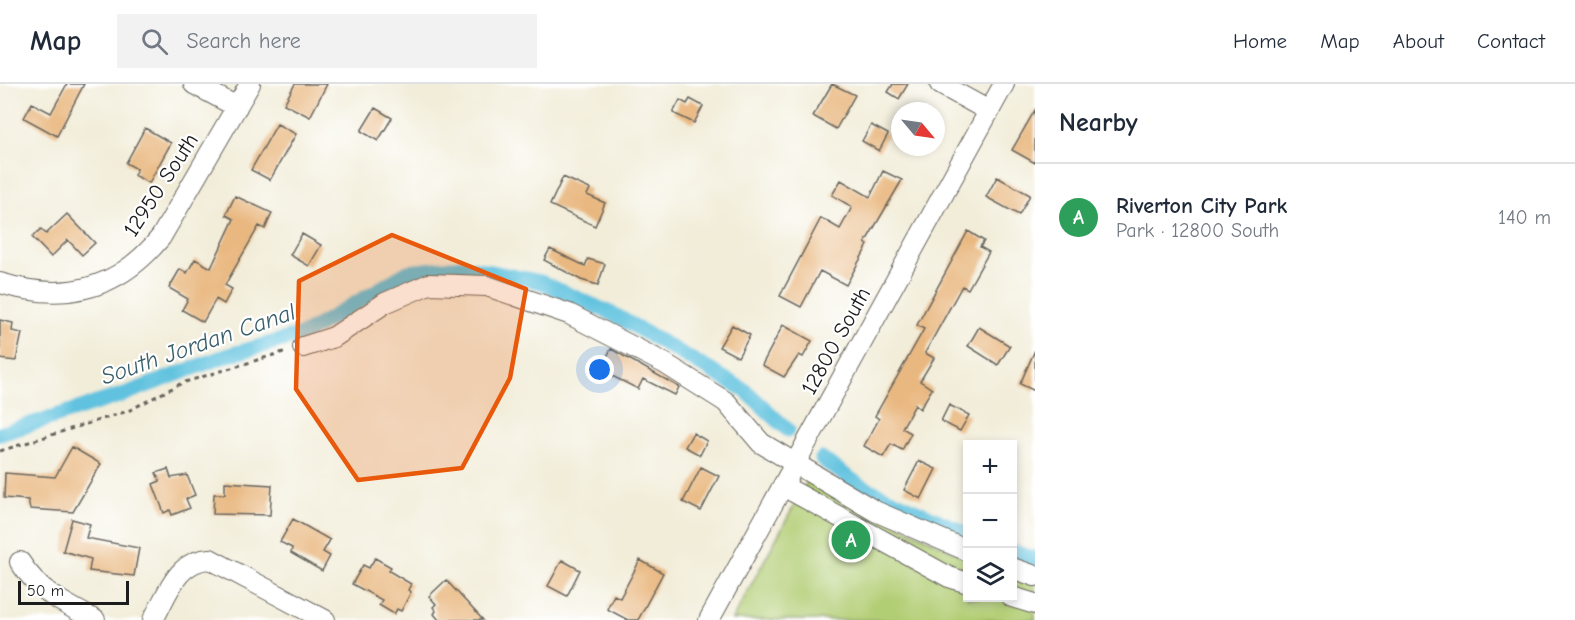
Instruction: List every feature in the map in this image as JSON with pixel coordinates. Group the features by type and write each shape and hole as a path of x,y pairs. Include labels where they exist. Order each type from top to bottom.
{"street":[{"path":"194,84 237,107"},
{"name":"12950 South","path":"0,283 41,293 88,288 129,269 147,254 161,237 250,84"},
{"path":"940,84 989,111"},
{"name":"12800 South","path":"709,620 1004,84"},
{"path":"303,347 334,337 385,303 429,284 487,286 569,314 664,363 726,402 761,443 875,511 937,540 963,549"},
{"path":"783,486 949,577 963,581"},
{"path":"153,620 179,573 187,565 198,560 210,560 221,564 325,620"},
{"path":"20,562 31,579 46,593 95,620"},
{"path":"1017,570 1035,576"},
{"path":"1017,599 1035,604"}],"path":[{"path":"0,451 128,411 182,383 235,365 303,347"}],"highlighted area":[{"path":"392,235 526,289 510,378 462,468 358,480 296,389 299,281"}],"green space":[{"path":"808,480 963,556 963,602 1017,602 1017,575 1035,582 1035,620 732,620"}],"building":[{"path":"67,84 84,84 57,136 24,118 32,103 51,113"},
{"path":"295,84 327,84 310,117 284,104"},
{"path":"832,84 855,95 836,129 813,116"},
{"path":"893,84 908,84 899,99 888,92"},
{"path":"690,99 703,106 694,123 673,113 680,100 687,104"},
{"path":"375,108 392,118 378,141 361,131"},
{"path":"1035,110 1035,163 1012,150"},
{"path":"277,124 296,134 270,180 251,170"},
{"path":"871,125 888,134 879,151 862,141"},
{"path":"145,128 171,143 149,183 134,175 137,169 126,163"},
{"path":"883,171 902,180 865,243 868,245 846,285 820,271 801,307 780,296 821,218 840,229 852,207 832,195 841,180 870,197"},
{"path":"563,177 590,189 587,195 605,203 595,226 550,205"},
{"path":"997,177 1030,195 1019,215 986,197"},
{"path":"235,196 272,213 265,229 259,226 225,285 232,289 224,304 216,299 203,322 182,310 188,299 169,288 180,269 187,273 195,259 211,268 234,219 226,215"},
{"path":"67,214 95,243 82,255 68,240 51,257 32,237 41,229 46,234"},
{"path":"968,231 984,241 980,247 989,252 968,289 962,286 925,353 934,358 920,381 932,389 920,409 915,405 902,428 911,433 902,450 891,444 883,457 864,446 879,419 875,416 924,329 917,325"},
{"path":"302,234 321,245 309,266 290,255"},
{"path":"550,249 585,266 588,259 605,264 598,285 581,280 544,260"},
{"path":"0,320 13,323 12,331 22,333 16,361 0,359"},
{"path":"732,325 750,335 738,357 719,347"},
{"path":"783,325 812,341 803,357 799,355 784,377 762,365"},
{"path":"979,327 1010,346 998,365 968,346"},
{"path":"611,349 679,387 675,395 643,379 638,389 600,370"},
{"path":"1035,350 1035,391 1020,384"},
{"path":"949,405 969,415 960,431 941,421"},
{"path":"693,433 707,441 700,455 685,447"},
{"path":"72,447 101,464 73,512 30,509 28,500 4,498 5,473 55,477"},
{"path":"919,461 936,469 921,499 904,490"},
{"path":"701,467 719,476 701,511 683,502"},
{"path":"168,469 171,478 187,475 195,495 186,499 190,508 172,515 170,510 164,513 153,484 160,481 156,473"},
{"path":"225,482 272,485 270,515 213,514 214,494 225,494"},
{"path":"72,519 90,524 86,538 139,548 134,576 89,571 91,559 63,551"},
{"path":"293,519 330,540 323,552 330,556 322,571 291,553 292,548 280,542"},
{"path":"375,558 391,567 389,571 411,584 408,590 411,592 401,611 397,609 394,614 379,605 382,600 352,584 363,565 369,568"},
{"path":"562,560 580,570 567,596 548,586"},
{"path":"640,560 663,573 638,620 628,620 607,609 614,595 620,598"},
{"path":"446,580 483,620 439,620 434,614 436,611 433,607 436,604 429,596"}],"waterway":[{"name":"South Jordan Canal","path":"0,434 125,394 225,356 304,334 408,272 462,266 541,282 615,315 746,391 788,430"},
{"name":"South Jordan Canal","path":"822,459 859,485 963,532"},
{"name":"South Jordan Canal","path":"1017,553 1035,559"}],"place":[{"name":"Riverton City Park","path":"851,540"}]}
